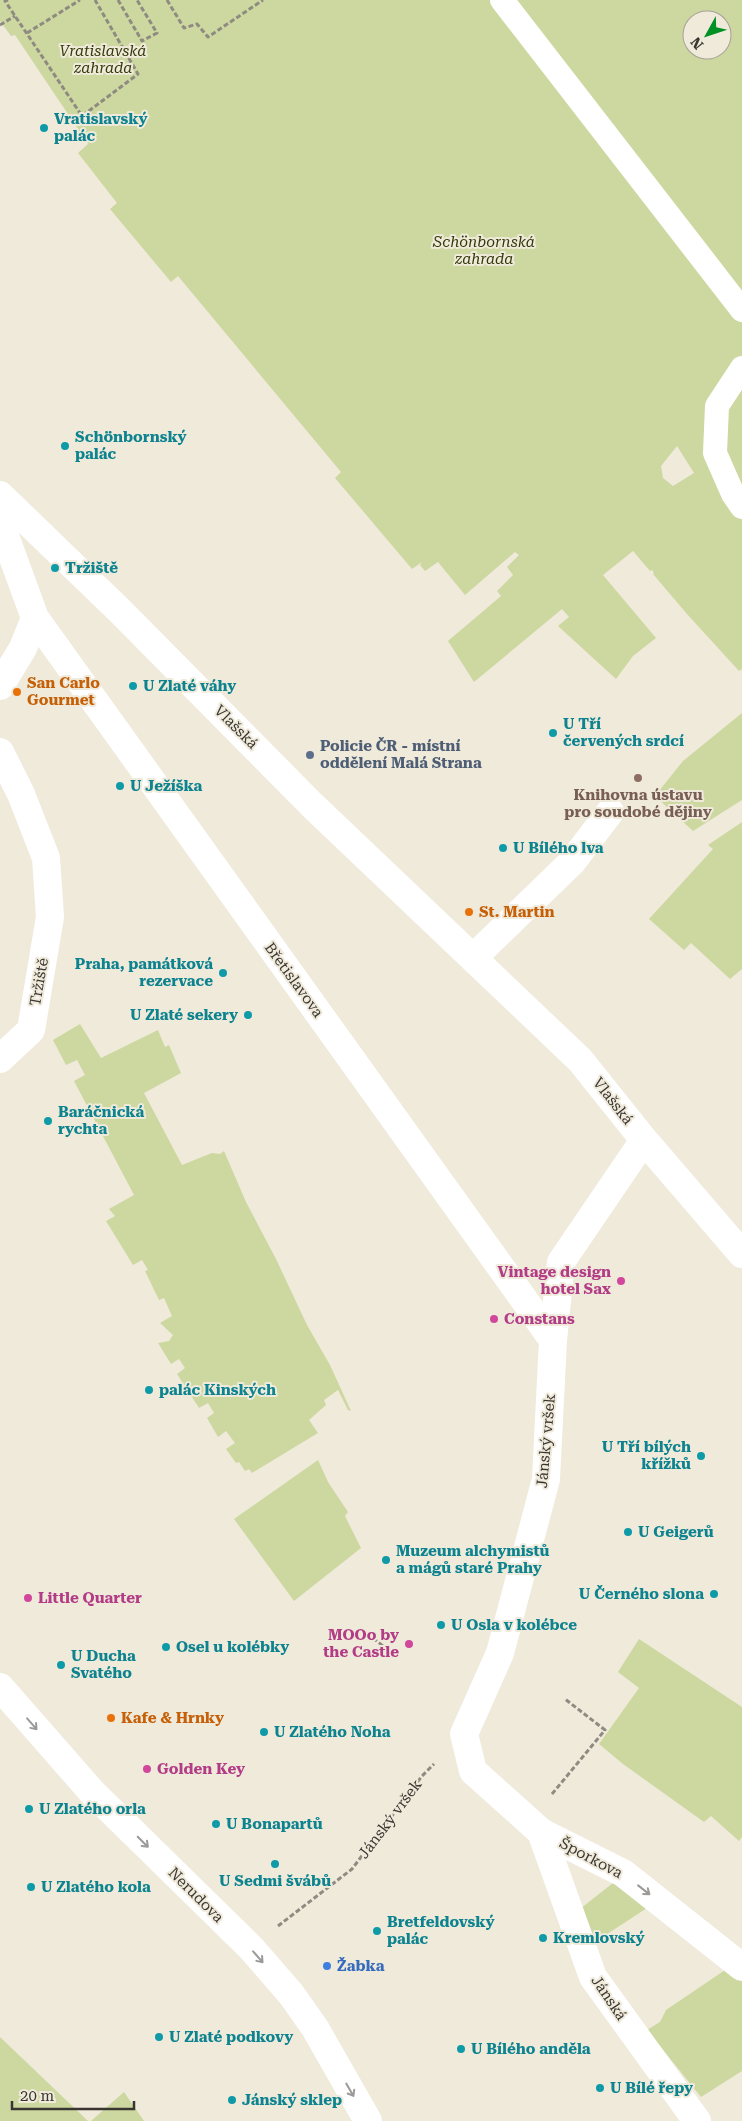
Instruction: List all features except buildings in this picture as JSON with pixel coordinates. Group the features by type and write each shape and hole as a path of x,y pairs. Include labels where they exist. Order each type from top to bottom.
{"street":[{"name":"Vlašská","path":"0,495 120,611 312,805 474,957 580,1060 644,1140 742,1254"},
{"path":"0,522 35,618 23,648 0,686"},
{"name":"Břetislavova","path":"35,618 553,1340"},
{"name":"Tržiště","path":"0,752 21,794 46,858 50,917 31,1030 0,1059"},
{"path":"474,957 572,862 610,812"},
{"name":"Jánský vršek","path":"464,1734 500,1653 546,1479 553,1340 561,1262 644,1140"},
{"name":"Nerudova","path":"0,1687 92,1792 251,1948 291,1994 315,2028 368,2121"},
{"name":"Šporkova","path":"464,1734 473,1772 536,1827 623,1873 742,1967"},
{"name":"Jánská","path":"536,1827 592,1976 697,2121"}],"lane":[{"path":"502,0 742,310"},
{"path":"742,368 717,406 715,453 733,494 742,507"}],"path":[{"path":"8,0 5,2 82,116 138,74 95,0"},
{"path":"27,33 80,0"},
{"path":"118,0 142,41 157,33 137,0"},
{"path":"167,0 184,28 196,24 208,37 263,0"},
{"path":"0,25 15,16"},
{"path":"373,1638 382,1646"},
{"path":"536,1827 605,1730 565,1699"},
{"name":"Jánský vršek","path":"277,1927 352,1869 422,1776 464,1734"}],"green space":[{"name":"Schönbornská zahrada","path":"0,0 742,0 742,669 739,671 687,614 653,574 652,570 650,571 633,551 603,575 656,638 633,656 616,679 558,626 569,617 562,609 474,682 448,641 501,596 497,591 513,575 507,567 519,555 515,552 465,595 438,562 425,571 420,565 422,562 412,569 335,478 341,472 178,276 171,282 110,209 117,203 78,153 88,144 15,35 11,36 0,21","holes":["677,446 694,473 673,486 663,478 661,466"]},
{"path":"742,713 742,800 693,831 655,796 683,761"},
{"path":"742,822 742,969 730,979 691,943 684,950 649,919 713,849 708,845"},
{"path":"80,1024 101,1058 158,1030 165,1047 169,1045 181,1073 144,1093 182,1165 212,1153 220,1154 224,1151 246,1202 276,1259 307,1325 330,1365 351,1411 348,1410 338,1390 324,1400 326,1405 309,1420 318,1433 252,1473 249,1469 245,1471 239,1462 236,1463 226,1449 235,1443 226,1431 218,1437 207,1418 214,1413 208,1403 199,1408 177,1374 185,1368 179,1359 171,1364 158,1343 169,1341 173,1335 160,1323 172,1316 164,1298 159,1300 145,1271 148,1270 142,1260 133,1265 106,1221 115,1216 109,1209 134,1195 74,1081 85,1075 77,1060 66,1065 53,1040"},
{"path":"318,1460 328,1482 348,1512 345,1516 361,1548 294,1601 234,1519"},
{"path":"639,1639 742,1707 742,1837 739,1841 711,1816 704,1822 623,1764 599,1744 639,1688 618,1672"},
{"path":"618,1879 653,1904 592,1944 580,1909"},
{"path":"728,1968 742,1981 742,2071 701,2097 647,2030 660,2022 666,2010"},
{"path":"0,2037 88,2121 0,2121"},
{"path":"124,2092 144,2121 91,2121"}],"place":[{"name":"Vratislavský palác","path":"44,128"},
{"name":"Schönbornský palác","path":"65,446"},
{"name":"Tržiště","path":"55,568"},
{"name":"U Zlaté váhy","path":"133,686"},
{"name":"San Carlo Gourmet","path":"17,692"},
{"name":"U Tří červených srdcí","path":"553,733"},
{"name":"Policie ČR - místní oddělení Malá Strana","path":"310,755"},
{"name":"Knihovna ústavu pro soudobé dějiny","path":"638,778"},
{"name":"U Ježíška","path":"120,786"},
{"name":"U Bílého lva","path":"503,848"},
{"name":"St. Martin","path":"469,912"},
{"name":"Praha, památková rezervace","path":"223,973"},
{"name":"U Zlaté sekery","path":"248,1015"},
{"name":"Baráčnická rychta","path":"48,1121"},
{"name":"Vintage design hotel Sax","path":"621,1281"},
{"name":"Constans","path":"494,1319"},
{"name":"palác Kinských","path":"149,1390"},
{"name":"U Tří bílých křížků","path":"701,1456"},
{"name":"U Geigerů","path":"628,1532"},
{"name":"Muzeum alchymistů a mágů staré Prahy","path":"386,1560"},
{"name":"U Černého slona","path":"714,1594"},
{"name":"Little Quarter","path":"28,1598"},
{"name":"U Osla v kolébce","path":"441,1625"},
{"name":"MOOo by the Castle","path":"409,1644"},
{"name":"Osel u kolébky","path":"166,1647"},
{"name":"U Ducha Svatého","path":"61,1665"},
{"name":"Kafe & Hrnky","path":"111,1718"},
{"name":"U Zlatého Noha","path":"264,1732"},
{"name":"Golden Key","path":"147,1769"},
{"name":"U Zlatého orla","path":"29,1809"},
{"name":"U Bonapartů","path":"216,1824"},
{"name":"U Sedmi švábů","path":"275,1864"},
{"name":"U Zlatého kola","path":"31,1887"},
{"name":"Bretfeldovský palác","path":"377,1931"},
{"name":"Kremlovský","path":"543,1938"},
{"name":"Žabka","path":"327,1966"},
{"name":"U Zlaté podkovy","path":"159,2037"},
{"name":"U Bílého anděla","path":"461,2049"},
{"name":"U Bílé řepy","path":"600,2088"},
{"name":"Jánský sklep","path":"232,2100"}],"park label":[{"name":"Vratislavská zahrada","path":"103,60"}]}
